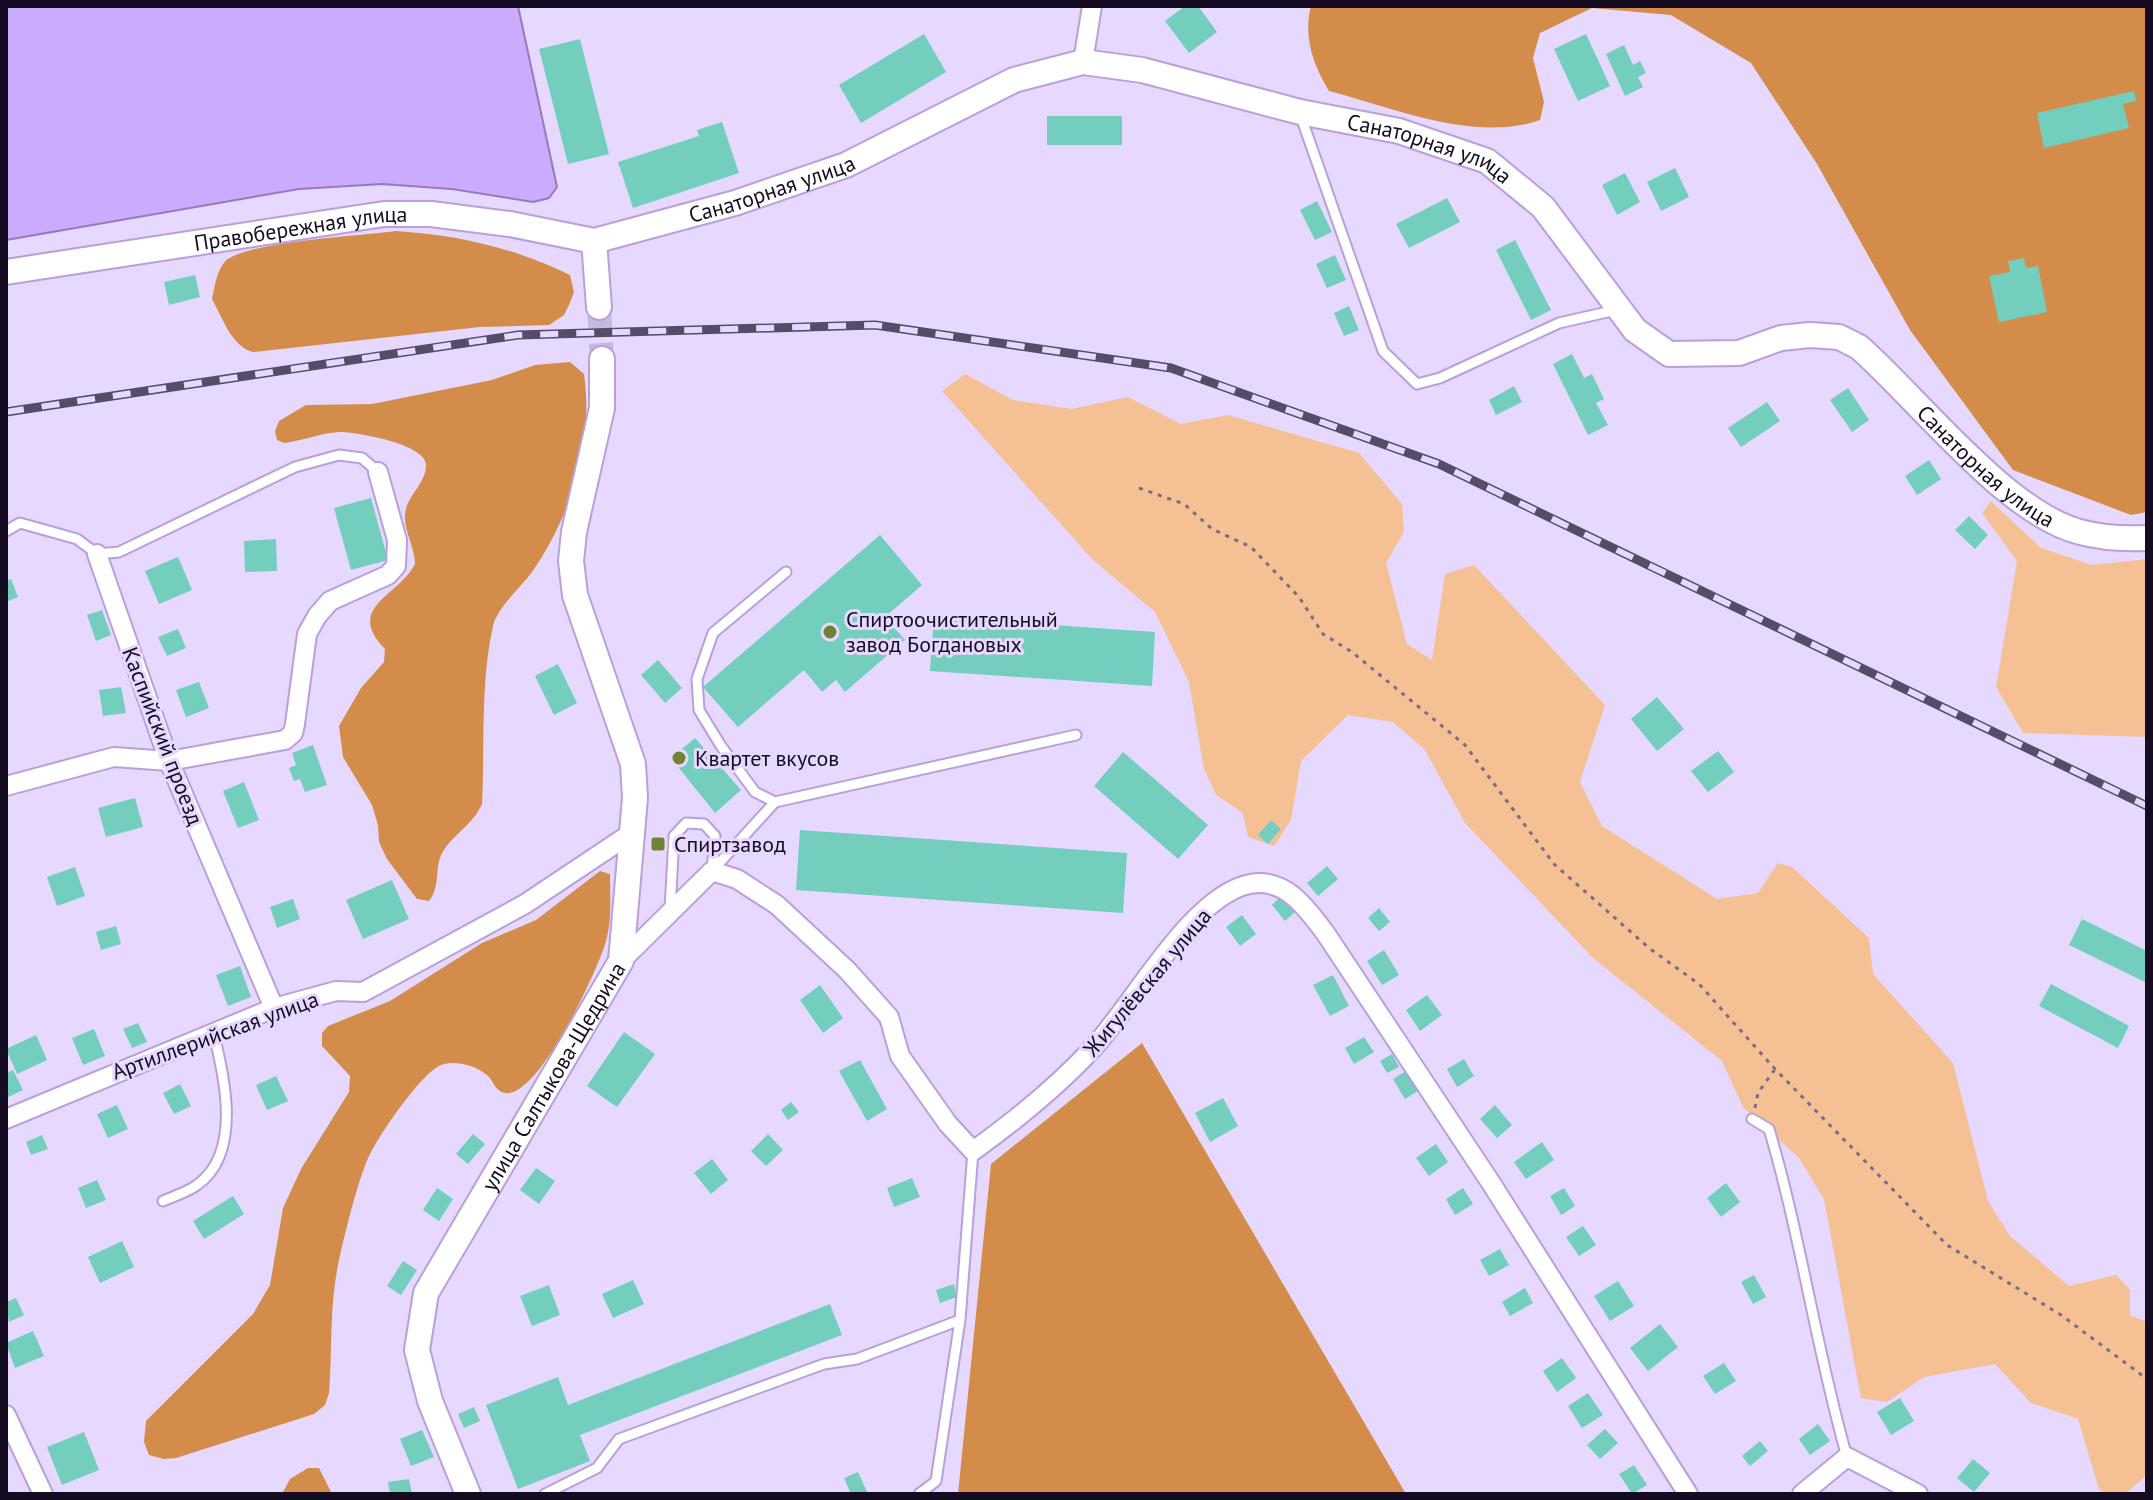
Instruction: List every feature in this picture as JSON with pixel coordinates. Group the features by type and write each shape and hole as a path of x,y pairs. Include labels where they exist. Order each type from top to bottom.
{"main road":[{"name":"Санаторная улица","path":"594,241 735,203 846,165 1014,80 1083,62 1142,70 1300,112 1399,131 1487,161 1543,207 1635,330 1669,354 1739,353 1781,338 1839,337 1859,347 1879,364 2007,492 2040,516 2078,532 2118,539 2147,538"},
{"name":"Правобережная улица","path":"6,272 384,214 463,218 594,241"},
{"path":"594,241 599,307"},
{"name":"улица Салтыкова-Щедрина","path":"468,1494 430,1401 417,1350 426,1293 621,961 635,798 633,764 575,595 571,561 574,532 602,408 602,359"}],"street":[{"path":"1083,62 1092,6"},
{"path":"6,786 114,757 169,761 285,740 293,733 307,634 317,616 330,601 388,575 396,566 397,540 378,472"},
{"name":"Каспийский проезд","path":"97,554 169,761 274,1008"},
{"name":"Артиллерийская улица","path":"6,1119 274,1008 336,991 363,992 525,904 630,834"},
{"path":"621,961 712,871 737,879 777,905 847,970 889,1017 900,1056 948,1124 973,1151"},
{"name":"Жигулёвская улица","path":"973,1151 1020,1117 1094,1047 1188,927 1225,892 1252,883 1275,885 1302,903 1326,934 1491,1183 1688,1494"},
{"path":"6,1415 43,1494"},
{"path":"1802,1494 1847,1457 1918,1494"}],"lane":[{"path":"1300,112 1383,351 1417,384 1440,378 1559,323 1620,309"},
{"path":"6,531 20,523 47,528 77,539 97,554 119,552 295,467 339,455 362,458 378,472"},
{"path":"775,802 755,792 721,746 699,710 697,679 713,633 786,572"},
{"path":"712,871 775,802 1076,735"},
{"path":"669,912 674,836 686,823 704,824 715,836 712,871"},
{"path":"163,1201 199,1185 222,1147 227,1110 224,1071 213,1031"},
{"path":"1752,1119 1769,1129 1793,1208 1830,1398 1847,1457"},
{"path":"919,1494 936,1481 960,1320 973,1151"},
{"path":"545,1494 597,1468 619,1439 824,1364 857,1359 960,1320"}],"path":[{"path":"1139,488 1184,504 1212,529 1251,547 1299,597 1323,634 1352,652 1465,745 1554,864 1649,948 1699,984 1775,1069 1947,1245 2061,1315 2147,1379"},
{"path":"1752,1119 1758,1093 1775,1069"}],"shaded area":[{"path":"6,6 518,6 557,187 549,198 533,202 452,189 382,184 299,189 6,240"},
{"path":"1311,6 2147,6 2147,512 2131,515 2013,470 1910,330 1817,164 1751,63 1671,15 1592,8 1540,33 1533,58 1544,102 1540,120 1489,128 1462,125 1407,114 1329,91 1311,50 1308,28"},
{"path":"396,231 486,244 528,257 570,275 574,292 569,305 564,315 549,325 480,327 253,352 233,338 212,299 221,267 228,259 241,253 309,240"},
{"path":"570,362 584,374 586,400 586,426 576,478 546,550 495,619 485,692 482,804 474,818 442,853 435,889 429,901 417,899 387,859 379,842 372,805 343,757 339,726 361,688 384,662 385,649 374,635 370,622 372,612 415,564 405,515 426,465 415,451 374,437 339,432 284,443 277,440 275,431 279,421 306,405 372,404 492,380 535,365"},
{"path":"965,374 1013,400 1072,409 1128,397 1181,424 1228,415 1359,453 1402,504 1404,532 1386,563 1407,644 1432,660 1445,574 1474,565 1605,705 1580,782 1602,826 1717,899 1758,893 1778,863 1792,867 1869,938 1873,974 1953,1063 1988,1201 2010,1236 2069,1286 2116,1275 2130,1290 2130,1315 2147,1322 2147,1475 2125,1494 2108,1494 2099,1489 2078,1419 2031,1403 1995,1364 1924,1377 1887,1402 1861,1398 1824,1199 1799,1158 1743,1107 1722,1061 1593,958 1465,823 1425,750 1393,722 1348,715 1301,761 1291,820 1274,846 1248,837 1243,813 1216,795 1204,769 1189,682 1155,612 1092,559 942,391"},
{"path":"1991,501 2041,548 2092,565 2147,559 2147,737 2023,733 1996,687 2017,561 1982,513"},
{"path":"600,871 610,874 610,917 606,941 565,1030 534,1076 518,1089 505,1093 483,1072 471,1066 443,1064 420,1083 400,1107 370,1154 344,1236 337,1271 332,1310 329,1393 325,1405 314,1414 176,1458 149,1455 144,1442 146,1421 253,1314 270,1285 283,1208 301,1169 349,1092 350,1076 322,1046 322,1033 328,1026 390,1001 482,943 536,920"},
{"path":"1142,1043 1406,1494 958,1494 991,1164"},
{"path":"308,1468 319,1468 332,1494 282,1494 290,1479"}],"building":[{"path":"1185,6 1198,6 1217,32 1189,53 1165,21"},
{"path":"924,34 946,72 861,123 839,85"},
{"path":"1586,34 1610,86 1578,101 1554,49"},
{"path":"580,39 609,154 568,164 539,49"},
{"path":"1624,45 1633,65 1640,61 1646,73 1638,77 1643,87 1625,96 1606,54"},
{"path":"2134,91 2136,101 2123,104 2129,128 2044,148 2037,113"},
{"path":"1047,116 1122,116 1122,145 1047,145"},
{"path":"722,122 739,173 633,208 618,162 699,136 697,130"},
{"path":"1675,168 1689,197 1661,211 1647,182"},
{"path":"1625,173 1640,202 1617,215 1602,185"},
{"path":"1447,198 1460,222 1409,248 1396,224"},
{"path":"1317,201 1332,232 1315,240 1300,210"},
{"path":"1515,240 1551,310 1531,320 1496,250"},
{"path":"1335,255 1346,280 1327,288 1316,264"},
{"path":"2024,258 2026,268 2038,266 2047,312 1999,322 1989,276 2010,272 2008,261"},
{"path":"195,275 200,297 169,305 164,282"},
{"path":"1349,306 1359,330 1344,336 1334,313"},
{"path":"1572,354 1584,378 1592,374 1604,399 1596,403 1608,425 1588,435 1553,364"},
{"path":"1514,386 1522,402 1496,415 1489,400"},
{"path":"1848,388 1869,420 1852,432 1830,400"},
{"path":"1767,402 1780,421 1741,447 1728,428"},
{"path":"1929,460 1941,479 1917,495 1905,476"},
{"path":"371,498 388,560 351,570 334,508"},
{"path":"1969,516 1988,535 1975,549 1955,530"},
{"path":"880,535 922,585 885,617 905,640 845,692 836,680 822,692 804,670 738,727 703,687"},
{"path":"276,539 277,571 245,572 244,541"},
{"path":"178,557 192,590 159,604 145,571"},
{"path":"11,579 18,597 6,602 6,581"},
{"path":"102,610 111,635 96,641 87,615"},
{"path":"934,617 1155,632 1152,686 930,671"},
{"path":"178,629 186,648 167,656 158,637"},
{"path":"658,660 682,688 665,703 641,675"},
{"path":"558,664 577,703 554,715 535,676"},
{"path":"199,682 209,708 186,717 176,690"},
{"path":"121,687 126,713 103,716 99,690"},
{"path":"1657,697 1684,729 1657,751 1631,719"},
{"path":"695,738 741,790 715,813 671,758"},
{"path":"313,745 327,785 305,792 300,779 294,781 289,768 296,765 292,753"},
{"path":"1718,751 1734,772 1708,792 1691,771"},
{"path":"1123,752 1208,825 1178,859 1094,786"},
{"path":"244,782 259,820 238,828 223,791"},
{"path":"135,798 143,827 106,837 98,808"},
{"path":"1271,820 1281,829 1268,844 1258,835"},
{"path":"800,830 1127,853 1123,913 796,890"},
{"path":"1327,866 1338,879 1318,896 1307,883"},
{"path":"75,867 85,896 57,906 47,877"},
{"path":"392,880 409,919 363,939 346,900"},
{"path":"1282,895 1296,911 1285,921 1272,905"},
{"path":"293,899 300,919 277,928 270,907"},
{"path":"1379,908 1390,922 1379,931 1368,918"},
{"path":"1242,915 1256,934 1240,946 1226,927"},
{"path":"2082,919 2147,951 2147,983 2069,945"},
{"path":"116,926 121,944 101,950 96,932"},
{"path":"1384,950 1399,975 1382,985 1367,961"},
{"path":"240,966 251,997 228,1006 216,975"},
{"path":"1333,975 1349,1006 1330,1016 1313,985"},
{"path":"2051,984 2129,1026 2118,1048 2039,1006"},
{"path":"820,985 843,1018 823,1033 800,1000"},
{"path":"1427,995 1442,1015 1420,1031 1406,1010"},
{"path":"138,1023 147,1042 132,1048 123,1029"},
{"path":"94,1029 105,1056 83,1065 72,1038"},
{"path":"624,1032 655,1054 617,1107 587,1086"},
{"path":"36,1035 47,1060 17,1074 6,1049"},
{"path":"1364,1037 1374,1052 1354,1064 1345,1048"},
{"path":"1392,1054 1399,1067 1387,1073 1380,1061"},
{"path":"1464,1059 1474,1076 1457,1087 1447,1069"},
{"path":"860,1060 887,1109 867,1121 839,1071"},
{"path":"13,1070 23,1090 6,1098 6,1073"},
{"path":"1406,1071 1418,1091 1405,1099 1393,1079"},
{"path":"276,1076 288,1101 267,1110 256,1085"},
{"path":"180,1084 191,1106 174,1114 163,1093"},
{"path":"1223,1098 1238,1126 1210,1142 1195,1113"},
{"path":"791,1102 799,1112 788,1120 781,1110"},
{"path":"117,1105 128,1129 108,1138 97,1114"},
{"path":"1495,1105 1512,1125 1497,1138 1480,1119"},
{"path":"473,1134 485,1144 468,1164 456,1154"},
{"path":"768,1134 783,1150 766,1166 751,1151"},
{"path":"42,1135 48,1149 31,1155 26,1142"},
{"path":"1542,1142 1554,1160 1526,1179 1514,1162"},
{"path":"1436,1144 1448,1162 1429,1176 1416,1158"},
{"path":"712,1159 728,1180 711,1194 694,1173"},
{"path":"536,1168 555,1181 539,1204 520,1190"},
{"path":"912,1178 920,1197 894,1207 887,1188"},
{"path":"97,1180 106,1200 86,1208 78,1188"},
{"path":"1726,1183 1740,1202 1721,1217 1707,1198"},
{"path":"437,1188 453,1199 439,1221 423,1210"},
{"path":"1463,1188 1473,1204 1455,1215 1446,1199"},
{"path":"1564,1188 1575,1206 1561,1215 1550,1196"},
{"path":"233,1196 244,1214 204,1239 193,1221"},
{"path":"1583,1226 1596,1245 1579,1256 1566,1237"},
{"path":"122,1241 134,1267 100,1283 88,1257"},
{"path":"1500,1249 1509,1265 1489,1276 1480,1260"},
{"path":"403,1261 417,1270 401,1295 387,1286"},
{"path":"1754,1275 1766,1297 1753,1304 1741,1282"},
{"path":"633,1280 644,1304 613,1318 602,1294"},
{"path":"1618,1281 1634,1306 1610,1321 1594,1296"},
{"path":"954,1284 957,1297 940,1303 936,1290"},
{"path":"549,1285 560,1315 532,1326 520,1296"},
{"path":"1525,1288 1533,1303 1510,1316 1502,1302"},
{"path":"16,1298 24,1315 9,1322 6,1302"},
{"path":"830,1304 842,1335 580,1435 590,1461 518,1489 486,1405 558,1377 568,1405"},
{"path":"1660,1324 1678,1347 1648,1371 1630,1348"},
{"path":"33,1331 44,1356 15,1368 6,1343"},
{"path":"1562,1358 1576,1378 1557,1392 1543,1371"},
{"path":"1724,1363 1736,1381 1715,1394 1703,1376"},
{"path":"1588,1393 1603,1415 1582,1428 1568,1406"},
{"path":"1900,1398 1914,1421 1891,1435 1877,1412"},
{"path":"474,1407 480,1421 464,1428 458,1414"},
{"path":"1818,1424 1830,1441 1810,1455 1799,1439"},
{"path":"1605,1429 1618,1443 1600,1459 1587,1445"},
{"path":"422,1430 434,1457 411,1466 400,1439"},
{"path":"84,1432 99,1470 62,1485 47,1447"},
{"path":"1760,1441 1768,1451 1750,1466 1742,1456"},
{"path":"1973,1459 1990,1473 1974,1492 1957,1478"},
{"path":"1634,1465 1647,1485 1632,1494 1619,1474"},
{"path":"858,1472 868,1494 851,1494 844,1478"},
{"path":"409,1479 412,1494 390,1494 388,1482"}],"tunnel":[{"path":"599,307 602,359"}],"railway":[{"path":"6,412 518,335 875,325 1171,368 1439,464 2147,806"}],"place":[{"name":"Спиртоочистительный завод Богдановых","path":"830,632"},
{"name":"Квартет вкусов","path":"679,758"},
{"name":"Спиртзавод","path":"658,844"}]}
